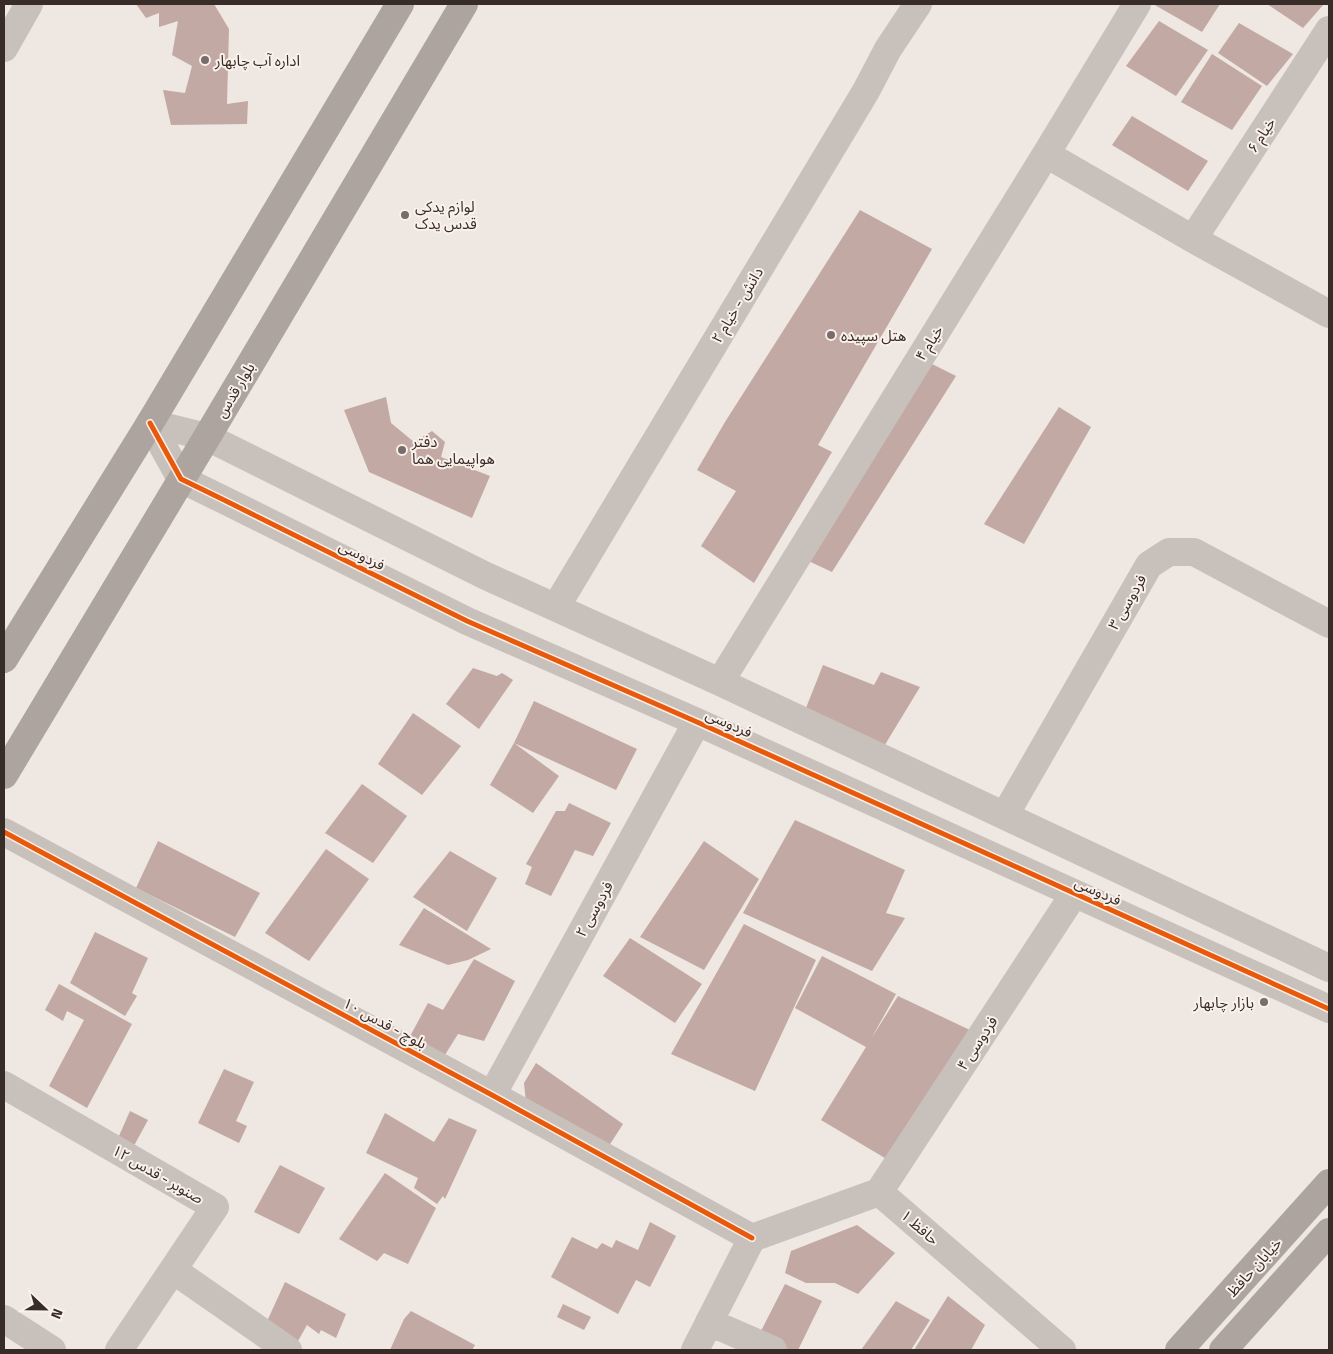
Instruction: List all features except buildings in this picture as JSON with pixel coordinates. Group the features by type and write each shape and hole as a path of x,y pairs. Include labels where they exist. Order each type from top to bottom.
{"main road":[{"path":"4,659 11,631 150,424 400,4"},
{"name":"بلوار قدس","path":"4,775 464,4"},
{"name":"خیابان حافظ","path":"1179,1350 1329,1183"},
{"path":"1223,1350 1329,1232"}],"street":[{"path":"4,48 29,4"},
{"name":"دانش - خیام ۲","path":"556,607 866,91 888,50 918,4"},
{"name":"خیام ۴","path":"720,682 1137,4"},
{"name":"خیام ۶","path":"1194,239 1329,30"},
{"path":"1046,154 1329,314"},
{"path":"150,424 181,479"},
{"name":"فردوسی","path":"150,424 207,437 478,572 720,682 1329,968"},
{"name":"فردوسی","path":"181,479 467,621 697,722 1329,1009"},
{"name":"فردوسی ۳","path":"1005,816 1149,565 1169,552 1194,552 1329,624"},
{"name":"فردوسی ۲","path":"492,1095 697,722"},
{"name":"بلوچ - قدس ۱۰","path":"4,832 492,1095 752,1238"},
{"name":"فردوسی ۴","path":"879,1192 1074,894"},
{"name":"صنوبر - قدس ۱۲","path":"4,1086 215,1207 119,1350"},
{"path":"695,1350 752,1238 879,1192"},
{"name":"حافظ ۱","path":"879,1192 1062,1350"},
{"path":"173,1270 288,1350"},
{"path":"4,1319 52,1350"},
{"path":"710,1322 773,1350"}],"cycle path":[{"path":"150,423 181,479 467,621 697,722 1329,1009"},
{"path":"4,832 492,1095 752,1238"}],"place":[{"name":"اداره آب چابهار","path":"205,60"},
{"name":"لوازم یدکی قدس یدک","path":"405,215"},
{"name":"هتل سپیده","path":"831,335"},
{"name":"دفتر هواپیمایی هما","path":"402,450"},
{"name":"بازار چابهار","path":"1264,1002"}]}
